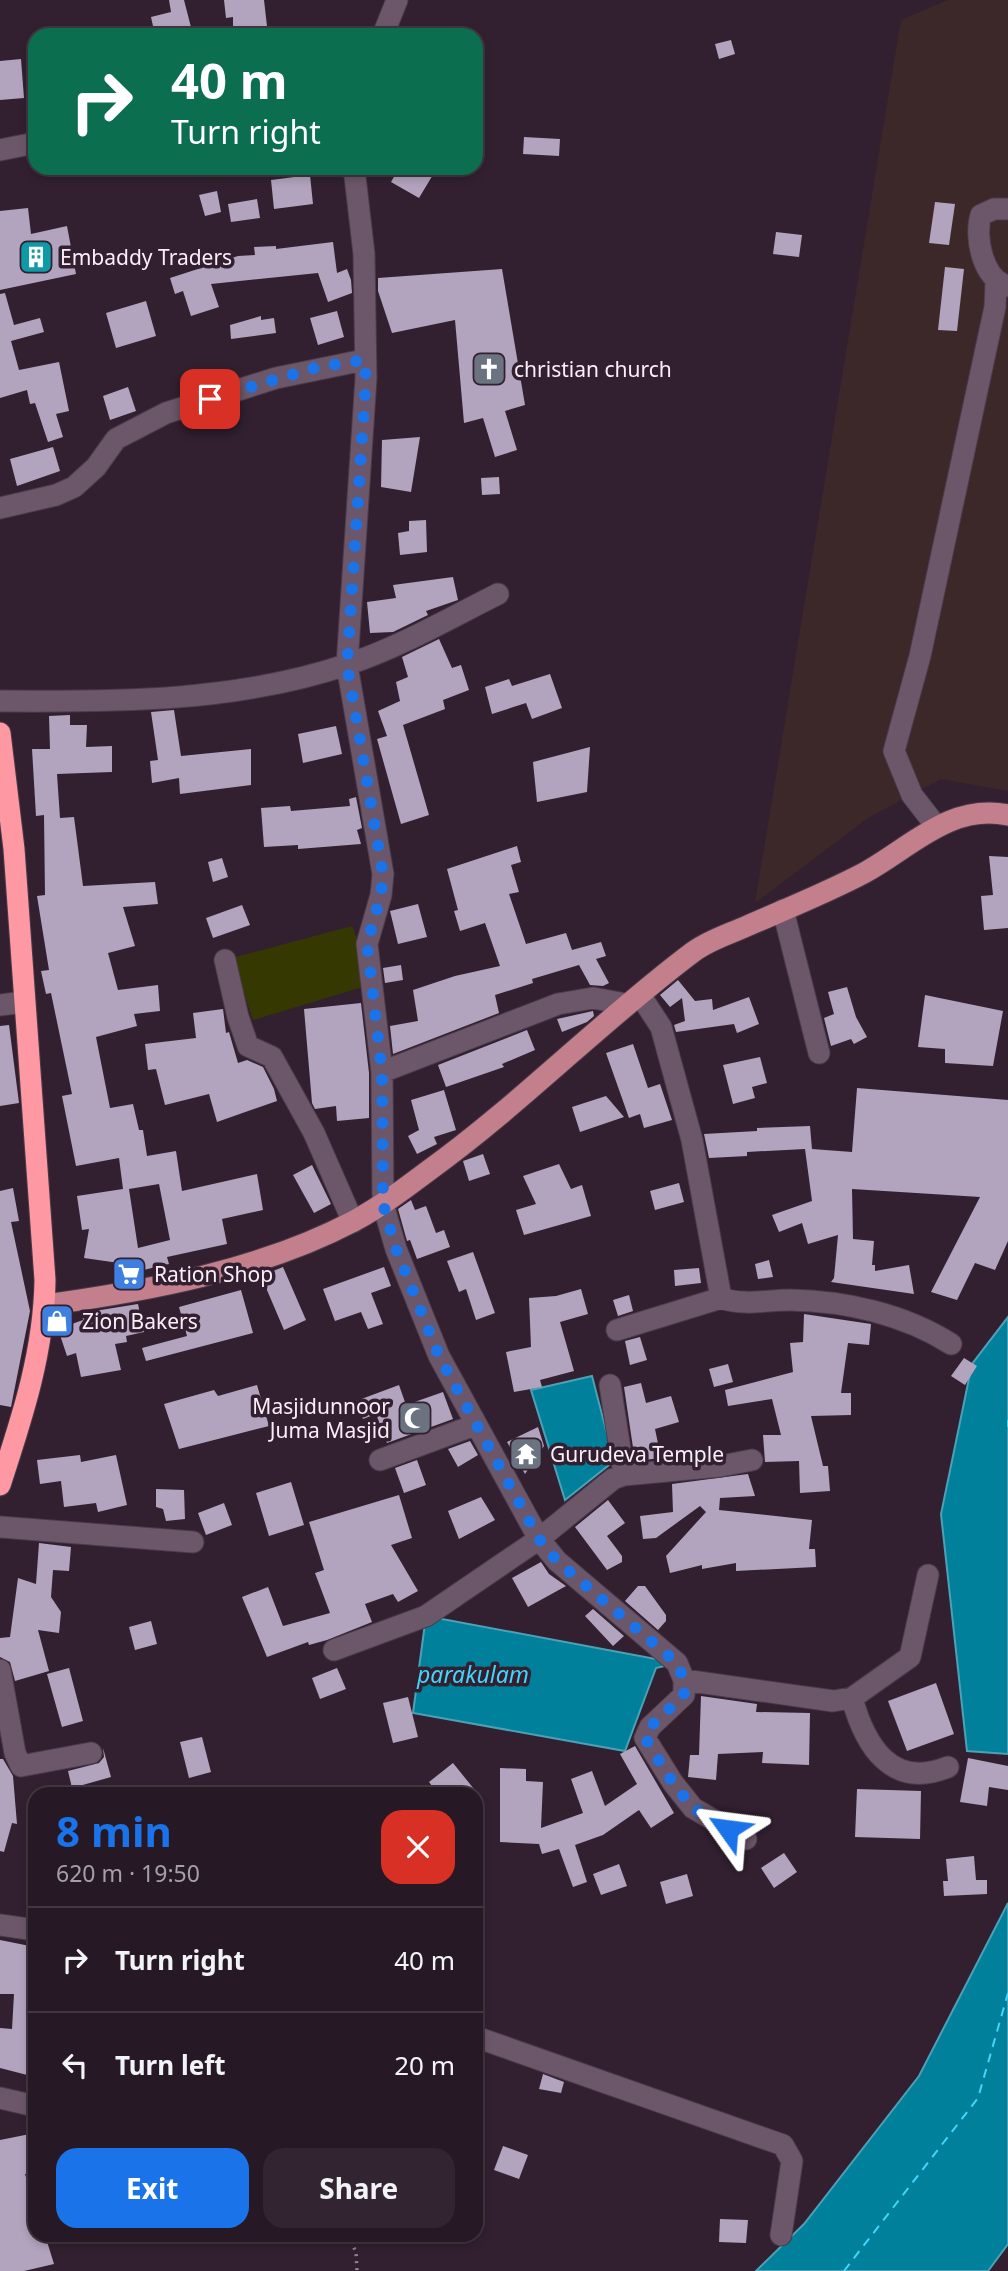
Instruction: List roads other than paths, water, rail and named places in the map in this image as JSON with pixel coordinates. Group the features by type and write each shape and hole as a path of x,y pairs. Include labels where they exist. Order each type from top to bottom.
{"highway":[{"path":"0,733 14,849 44,1235 45,1305 42,1336 24,1414 0,1485"}],"main road":[{"path":"45,1305 105,1297 221,1270 284,1250 353,1222 383,1204 517,1101 633,1000 709,942 866,872 936,826 971,814 993,812 1008,815"}],"street":[{"path":"386,28 397,0"},
{"path":"0,150 28,144"},
{"path":"355,175 363,254 366,378 347,665 381,851 381,895 367,944 382,1072 383,1204 425,1325 475,1425 539,1539 557,1561 677,1663 684,1680 684,1695 650,1727 645,1738 673,1783 693,1808 746,1839"},
{"path":"936,826 912,794 894,751 920,656 1002,284 986,262 978,226 981,215 994,209 1008,209"},
{"path":"0,508 56,495 74,487 96,467 116,439 166,413 276,378 364,360"},
{"path":"0,701 120,702 292,680 347,665 498,594"},
{"path":"783,910 819,1052"},
{"path":"225,960 238,1017 248,1046 267,1052 272,1057 314,1133 353,1222"},
{"path":"382,1072 558,1004 593,998 633,1000 660,1027 692,1140 721,1298"},
{"path":"0,1005 24,1002"},
{"path":"617,1330 721,1298 736,1304 791,1300 861,1307 928,1329 951,1343"},
{"path":"610,1385 624,1475"},
{"path":"380,1460 475,1425"},
{"path":"334,1650 426,1616 539,1539 613,1479 624,1475 721,1466 752,1460"},
{"path":"0,1527 194,1542"},
{"path":"684,1680 833,1701 852,1698 910,1657 928,1576"},
{"path":"0,1670 15,1753 22,1766 91,1753"},
{"path":"852,1698 867,1742 884,1759 916,1774 928,1775 948,1767"},
{"path":"0,1925 28,1929"},
{"path":"483,2039 783,2145 790,2152 792,2170 781,2235"},
{"path":"0,2098 28,2104"}],"water":[{"path":"1008,1317 1008,1754 967,1751 941,1514 972,1364"},
{"path":"592,1376 614,1461 565,1500 531,1390"},
{"name":"parakulam","path":"426,1616 677,1663 656,1668 625,1751 413,1713"},
{"path":"1008,1903 1008,2244 988,2271 756,2271 804,2224 919,2076"}],"place":[{"name":"Embaddy Traders","path":"36,257"},
{"name":"christian church","path":"489,369"},
{"name":"Ration Shop","path":"129,1274"},
{"name":"Zion Bakers","path":"57,1321"},
{"name":"Masjidunnoor Juma Masjid","path":"415,1418"},
{"name":"Gurudeva Temple","path":"526,1454"}]}
